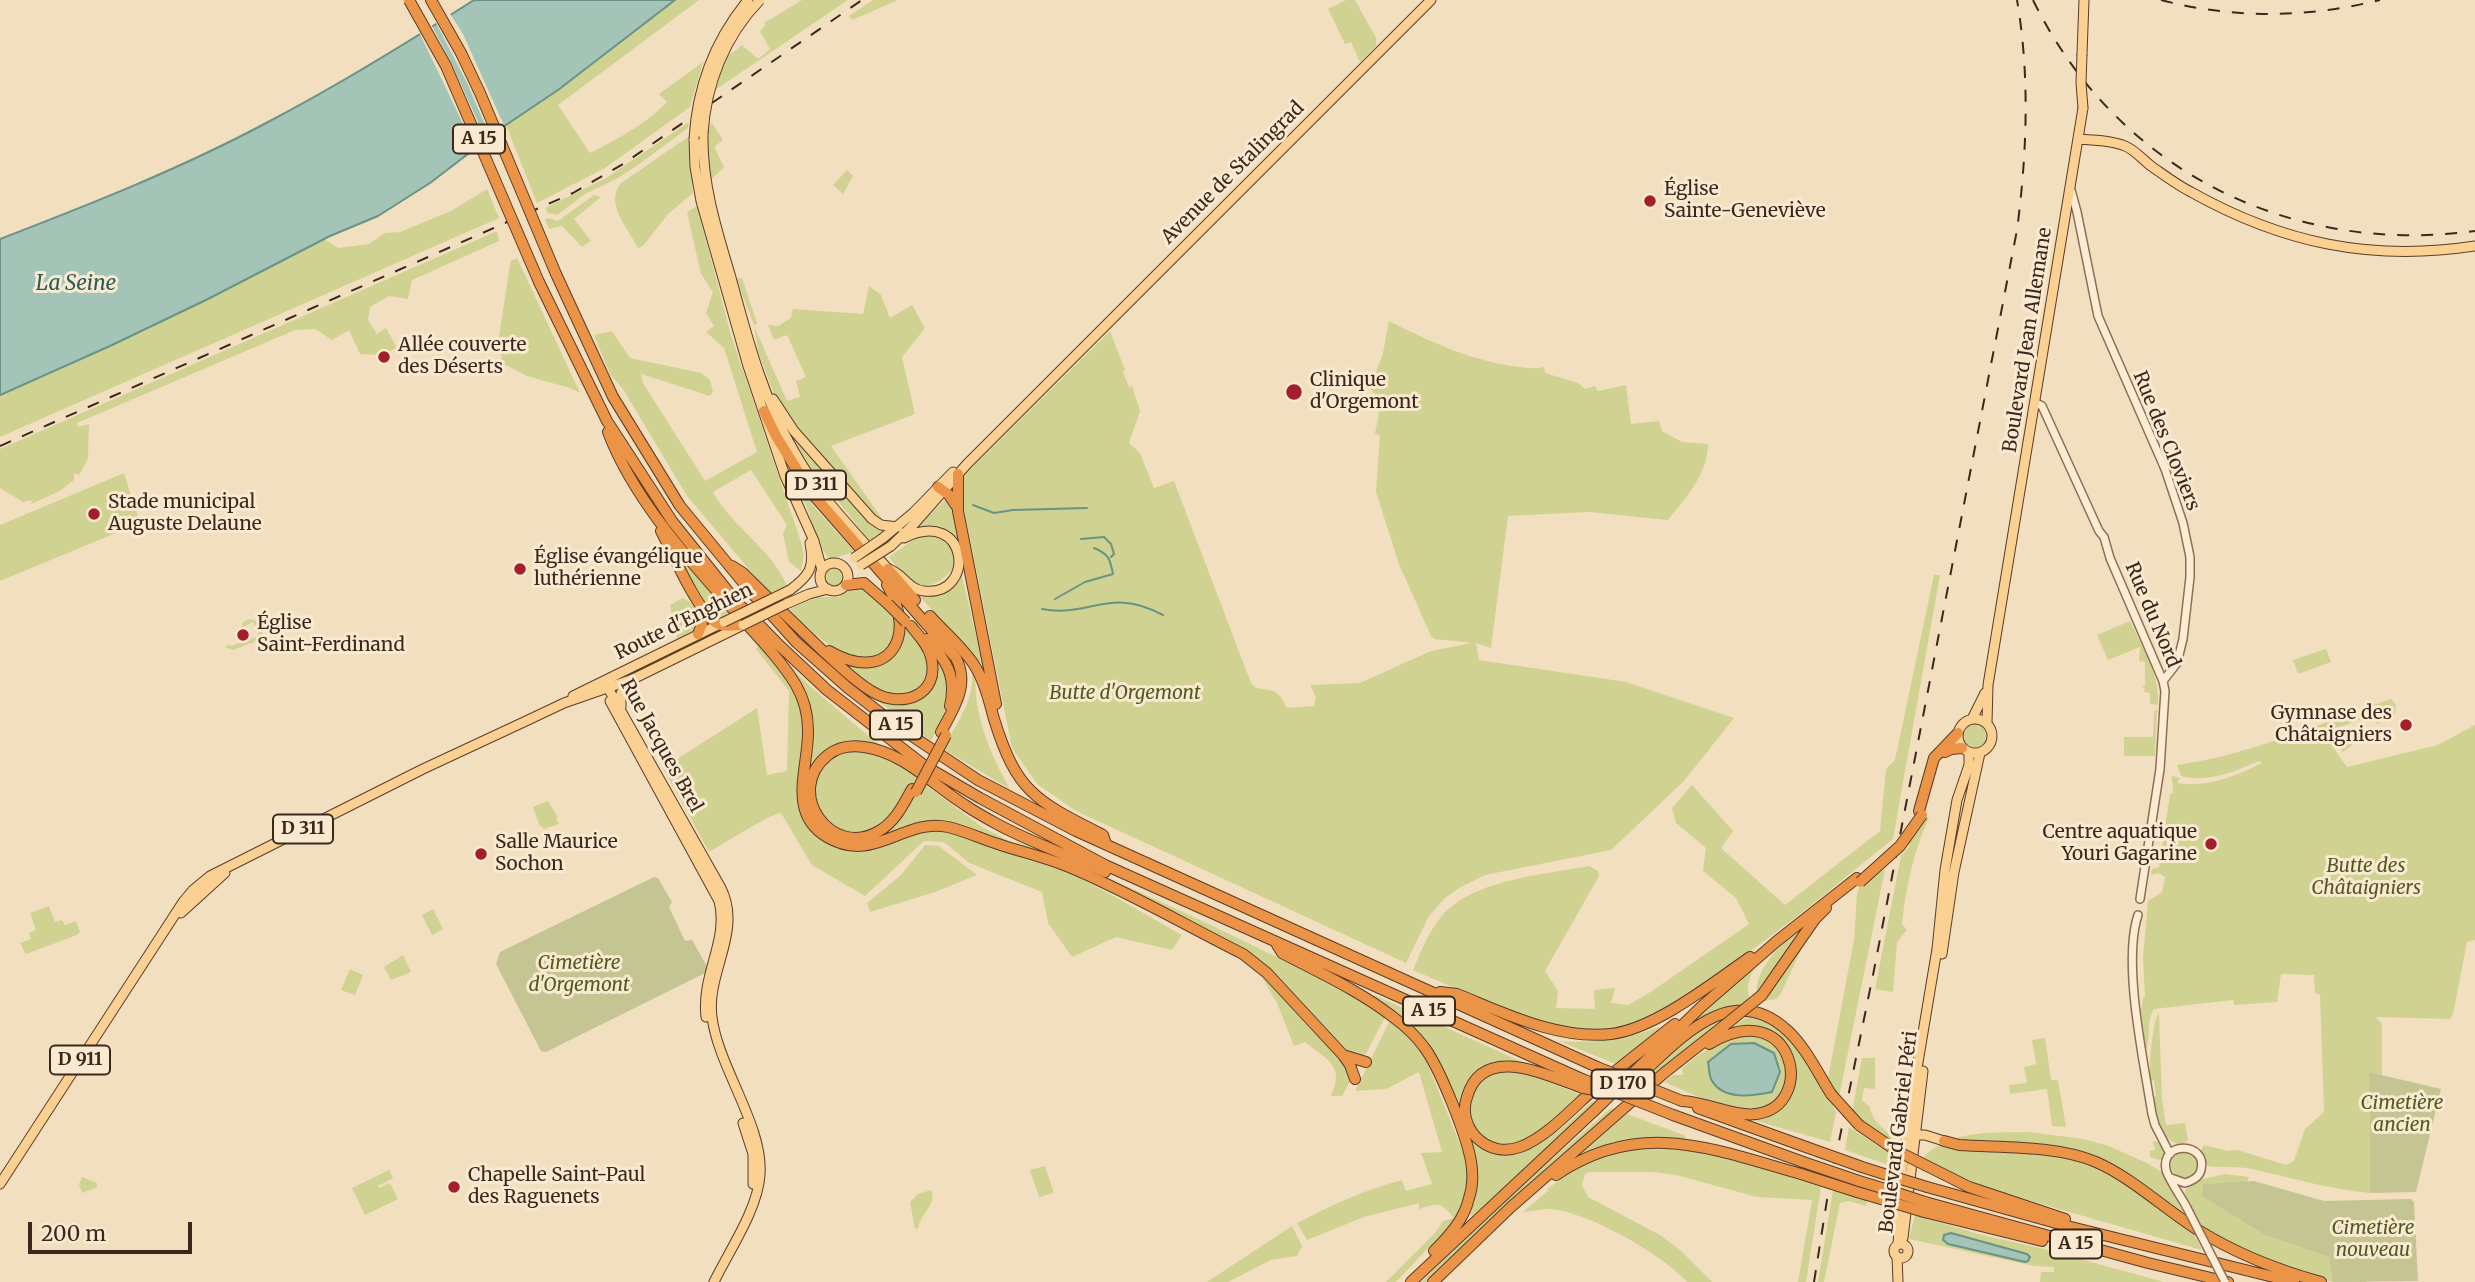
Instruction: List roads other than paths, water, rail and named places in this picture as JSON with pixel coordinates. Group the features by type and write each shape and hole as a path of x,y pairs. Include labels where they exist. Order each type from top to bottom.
{"highway":[{"name":"A 15","path":"409,0 446,66 539,282 607,421 672,521 735,600 827,690 925,766 979,799 1130,877 1582,1083 1882,1194 2227,1282"},
{"name":"A 15","path":"431,0 480,93 555,274 613,397 680,506 722,559 796,642 848,688 948,762 1010,798 1106,844 1597,1067 1682,1101 1805,1147 1927,1187 2294,1282"},
{"path":"764,411 810,491 975,666 984,683 1007,757 1024,785 1046,804 1103,835 1106,844"},
{"path":"607,421 608,433 613,443 657,517 768,649 800,693 806,707 808,732 802,774 803,802 810,820 829,838 845,846 867,846 920,828 941,826 1065,865 1243,954 1267,973 1343,1055 1355,1080"},
{"path":"958,474 958,511 999,730"},
{"path":"941,489 949,495 958,511"},
{"path":"657,517 657,524 700,604 711,619 726,626 743,625"},
{"path":"722,559 743,573 812,640 870,691 889,700 901,701 919,694 928,686 932,675 929,650 909,624"},
{"path":"812,640 838,657 859,663 873,662 890,652 901,633 900,618 897,603 882,569"},
{"path":"882,569 951,650 960,666 961,689 947,720"},
{"path":"847,580 864,583 927,638 950,669 953,692 944,734"},
{"path":"698,634 702,624 700,604"},
{"path":"829,838 856,843 876,839 897,823 964,699 968,677 962,659 937,624"},
{"name":"D 170","path":"1920,813 1934,758 1958,733"},
{"path":"914,791 887,826 873,834 854,837 840,835 827,828 818,818 810,799 813,777 825,758 847,747 874,749 894,757 965,806 1016,834 1119,878 1130,877"},
{"name":"D 170","path":"1433,1282 1511,1207 1664,1073 1762,995 1815,919 1828,905 1900,846 1920,813 1940,758 1951,748 1966,750"},
{"name":"D 170","path":"1411,1282 1700,1007 1800,922 1858,880"},
{"path":"1432,992 1457,994 1555,1029 1611,1034 1638,1027 1663,1015 1800,922"},
{"path":"1276,943 1282,953 1368,999 1419,1041 1440,1076 1461,1129 1472,1172 1470,1198 1465,1212 1448,1237 1405,1282"},
{"path":"1582,1083 1517,1066 1496,1067 1487,1071 1471,1087 1465,1116 1472,1133 1491,1148 1512,1149 1538,1138 1600,1084 1747,967"},
{"path":"1498,1200 1687,1033 1714,1016 1750,1011 1772,1019 1797,1042 1831,1094 1859,1125 1897,1151 1969,1187 2136,1242"},
{"path":"1609,1122 1684,1061 1734,1032 1752,1030 1770,1036 1780,1044 1790,1061 1793,1071 1783,1099 1773,1109 1760,1114 1748,1115 1699,1102 1682,1101"},
{"path":"1343,1055 1366,1062"},
{"path":"1944,1141 1959,1145 2059,1151 2097,1162 2229,1248 2264,1264 2321,1282"},
{"path":"1457,1259 1550,1180 1577,1162 1607,1149 1632,1143 1676,1142 1858,1186"}],"main road":[{"name":"D 311","path":"748,0 730,23 711,60 700,93 697,182 767,427 818,552 822,572"},
{"name":"D 311","path":"760,0 735,31 717,68 707,99 698,136 710,201 764,389 780,427 806,471 882,569 895,570 916,589 927,592 948,586 958,572 960,564 955,544 945,535 933,530 915,533 891,546"},
{"name":"Avenue de Stalingrad","path":"839,565 898,527 958,474 1431,0"},
{"name":"Boulevard Jean Allemane","path":"1987,723 1988,684 2083,108 2081,83 2084,0"},
{"path":"2078,139 2123,145 2169,178 2214,205 2259,226 2302,239 2378,252 2434,251 2475,246"},
{"name":"Avenue de Stalingrad","path":"891,546 915,524 941,489 1037,390 1060,371"},
{"path":"764,389 771,395 794,431 872,519 881,525 898,527"},
{"name":"D 311","path":"789,590 809,573 812,558 809,535"},
{"path":"847,580 844,568 839,565 830,565 822,572 822,583 828,589 839,590 861,565 891,546"},
{"name":"Route d'Enghien","path":"605,686 630,680 822,572"},
{"name":"Route d'Enghien","path":"743,625 797,598 828,589"},
{"name":"Route d'Enghien","path":"159,942 170,925 213,882 245,858 426,768 605,686 698,634 726,626"},
{"path":"621,709 621,693 630,680"},
{"name":"Boulevard Jean Allemane","path":"1972,719 1988,684"},
{"name":"Rue Jacques Brel","path":"605,686 621,709 721,888 725,913"},
{"name":"Rue Jacques Brel","path":"605,686 725,913"},
{"path":"1928,1022 1954,872 1980,753 1992,740 1987,723 1972,719 1964,723 1958,733 1959,743 1966,750 1980,753"},
{"path":"1928,1022 1945,870 1957,800 1969,765 1966,750"},
{"path":"714,1282 750,1210 758,1188 760,1161 706,1017 705,989 725,913"},
{"name":"D 911","path":"0,1184 159,942"},
{"name":"Boulevard Gabriel Péri","path":"1901,1256 1894,1251 1900,1245 1910,1139 1928,1022"},
{"path":"708,1282 749,1197 754,1177 750,1134"},
{"path":"1910,1139 1944,1141"},
{"name":"Boulevard Gabriel Péri","path":"1898,1282 1901,1256"},
{"name":"Boulevard Gabriel Péri","path":"1901,1256 1903,1282"}],"street":[{"name":"Rue des Cloviers","path":"2070,189 2098,316 2165,469 2183,523 2190,557 2183,639 2177,663 2163,681"},
{"path":"2066,219 2070,212 2077,212"},
{"name":"Rue du Nord","path":"2036,403 2042,406 2104,537 2110,558 2163,681 2165,691 2161,764 2140,899"},
{"path":"2138,915 2134,926 2132,960 2139,1029 2152,1114 2170,1154"},
{"path":"2161,1135 2179,1148"},
{"path":"2171,1178 2185,1183 2195,1179 2202,1163 2195,1152 2186,1147 2179,1148 2170,1154 2166,1161 2166,1170 2227,1282"},
{"path":"2181,1197 2185,1183"}],"water":[{"name":"La Seine","path":"474,0 675,0 558,90 506,125 430,183 378,216 330,236 110,346 0,395 0,239 136,185 236,139 347,78"},
{"path":"1754,1043 1774,1053 1780,1072 1772,1092 1738,1095 1722,1091 1710,1077 1708,1062 1731,1044"},
{"path":"1951,1233 2030,1257 2025,1262 1948,1244 1943,1240 1944,1235"}],"waterway":[{"path":"973,505 994,513 1087,508"},
{"path":"1081,539 1104,537 1111,544 1114,554 1111,557"},
{"path":"1055,599 1085,582 1113,574 1108,558 1094,548"},
{"path":"1042,609 1059,611 1100,604 1128,603 1163,615"}],"railway":[{"path":"0,446 573,193 623,164 862,0"},
{"path":"1814,1282 1827,1200 2017,230 2026,115 2024,57 2017,0"},
{"path":"2033,0 2068,60 2111,111 2161,154 2216,189 2276,214 2340,229 2406,235 2475,231"},
{"path":"2161,0 2215,11 2270,14 2326,10 2380,0"}],"place":[{"name":"Église Sainte-Geneviève","path":"1650,201"},
{"name":"Allée couverte des Déserts","path":"384,357"},
{"name":"Clinique d'Orgemont","path":"1294,392"},
{"name":"Stade municipal Auguste Delaune","path":"94,514"},
{"name":"Église évangélique luthérienne","path":"520,569"},
{"name":"Église Saint-Ferdinand","path":"243,635"},
{"name":"Gymnase des Châtaigniers","path":"2406,725"},
{"name":"Centre aquatique Youri Gagarine","path":"2211,844"},
{"name":"Salle Maurice Sochon","path":"481,854"},
{"name":"Chapelle Saint-Paul des Raguenets","path":"454,1187"}],"park label":[{"name":"Butte d'Orgemont","path":"1125,694"},
{"name":"Butte des Châtaigniers","path":"2366,878"},
{"name":"Cimetière d'Orgemont","path":"579,975"},
{"name":"Cimetière ancien","path":"2402,1115"},
{"name":"Cimetière nouveau","path":"2373,1240"}]}
